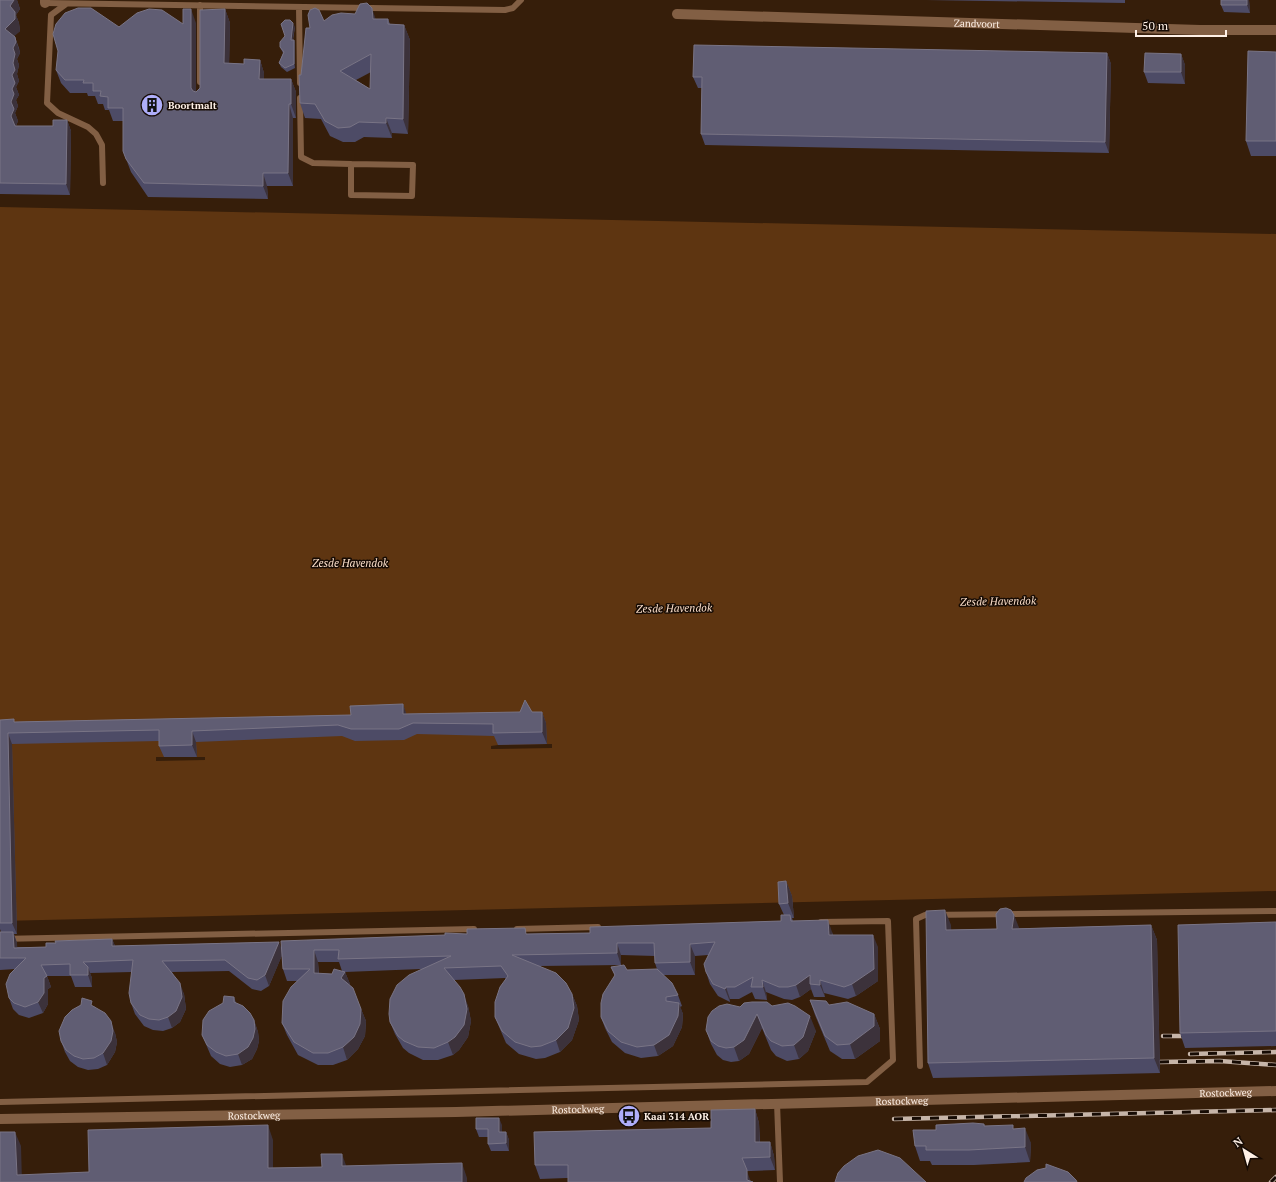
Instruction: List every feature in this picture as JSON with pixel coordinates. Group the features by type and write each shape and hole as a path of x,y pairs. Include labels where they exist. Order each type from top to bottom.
{"street":[{"name":"Zandvoort","path":"678,14 1200,30 1276,30"},
{"name":"Rostockweg","path":"0,1119 456,1112 1276,1091"}],"lane":[{"path":"45,2 66,4 504,10 513,8 521,0"},
{"path":"66,4 51,15 47,103 58,114 88,127 96,134 102,144 103,183"},
{"path":"200,5 200,85"},
{"path":"299,7 301,157 313,163 413,165 412,196 351,195 351,164"},
{"path":"920,1066 916,919 925,915 1276,911"},
{"path":"0,1102 867,1082 893,1060 888,921 816,922"},
{"path":"512,929 608,927"},
{"path":"0,939 480,929"},
{"path":"777,1103 780,1182"}],"water":[{"name":"Zesde Havendok","path":"0,207 1276,234 1276,891 0,921"}],"pier":[{"path":"552,744 552,748 491,749 491,746 498,745"},
{"path":"156,757 205,757 205,760 156,761"}],"building":[{"path":"0,0 14,0 10,6 15,12 15,19 5,29 15,37 16,42 13,48 15,54 13,63 15,70 12,75 15,83 12,89 14,94 11,102 14,109 11,116 15,126 53,126 53,120 67,120 66,184 0,183"},
{"path":"1221,0 1247,0 1247,5 1221,5"},
{"path":"367,3 372,8 373,19 388,19 388,24 404,25 403,119 386,118 386,123 359,122 350,127 338,128 325,121 315,104 300,103 299,75 301,75 306,28 310,28 308,15 310,10 315,8 319,10 324,21 332,15 341,13 355,14 360,4","holes":["371,54 370,89 340,71"]},
{"name":"Boortmalt","path":"78,8 91,8 119,27 137,13 149,9 162,10 183,24 183,9 191,9 191,88 196,92 200,88 200,10 225,9 224,63 244,64 244,59 260,60 259,79 291,79 291,104 289,104 288,173 263,173 263,186 144,183 126,159 123,151 123,108 108,108 108,97 100,96 101,91 93,91 93,83 83,83 84,80 65,80 56,70 58,51 53,34 56,24 65,13"},
{"path":"285,20 290,20 293,23 291,40 294,40 294,64 285,68 279,63 284,52 280,47 280,42 285,36 281,24"},
{"path":"694,45 1107,53 1105,142 701,134 702,77 693,77"},
{"path":"1248,51 1276,52 1276,141 1246,141"},
{"path":"1145,53 1181,54 1181,72 1144,72"},
{"path":"525,700 532,712 542,712 542,732 493,733 493,724 413,723 399,729 351,729 338,725 192,731 192,745 159,746 159,730 8,733 12,923 0,923 0,720 14,719 14,722 351,715 350,706 403,704 403,714 520,712"},
{"path":"786,881 788,903 779,904 778,882"},
{"path":"1006,908 1011,910 1014,915 1012,929 1151,925 1154,1058 928,1063 926,911 945,910 946,930 997,929 996,914 1000,909"},
{"path":"781,915 790,915 791,921 828,920 829,935 873,935 874,969 852,984 844,987 820,980 820,985 810,984 810,975 796,985 788,987 779,987 762,980 763,987 751,987 753,977 735,987 726,987 725,989 713,984 706,972 704,964 715,942 690,944 690,962 655,963 654,943 617,943 617,953 512,955 556,973 566,983 572,994 574,1008 568,1028 556,1040 541,1046 531,1047 515,1042 502,1031 495,1017 495,1002 500,987 508,976 501,966 444,968 464,994 467,1009 464,1025 455,1037 434,1048 418,1047 404,1041 398,1036 390,1022 390,999 397,985 409,975 451,956 338,959 339,950 314,950 314,973 332,974 334,969 345,972 341,978 353,988 361,1009 360,1024 354,1037 343,1047 328,1053 313,1053 294,1042 282,1023 283,1001 291,987 310,969 283,969 281,941 445,935 445,933 467,934 467,929 525,928 526,934 590,933 590,927 781,921"},
{"path":"1276,922 1276,1031 1180,1033 1178,925"},
{"path":"0,932 13,932 14,948 46,947 46,943 56,943 55,941 112,939 112,946 279,942 265,975 257,980 248,978 225,960 162,961 180,983 182,997 176,1011 168,1017 159,1020 149,1019 140,1015 131,1003 129,993 133,960 83,962 88,967 88,975 70,975 70,964 41,965 47,976 44,978 44,993 38,1002 25,1007 14,1003 9,998 6,984 10,974 26,958 0,958"},
{"path":"624,965 627,970 657,969 672,983 678,995 666,997 666,1001 679,1003 678,1016 669,1035 654,1045 637,1047 621,1042 608,1031 601,1017 601,1003 603,994 615,975 611,967"},
{"path":"224,996 234,997 234,1002 243,1006 250,1013 254,1020 255,1029 253,1038 248,1047 238,1054 226,1056 216,1052 207,1045 202,1035 203,1020 209,1011 223,1003"},
{"path":"82,998 92,1001 91,1005 105,1013 111,1021 113,1031 111,1041 103,1053 94,1058 83,1059 74,1056 66,1050 61,1041 59,1031 65,1017 72,1010 81,1005"},
{"path":"810,1000 826,1001 829,1005 847,1002 874,1014 874,1026 850,1044 837,1045 825,1036"},
{"path":"767,1002 772,1006 788,1003 810,1016 803,1037 794,1045 782,1046 771,1041 766,1035 757,1014 744,1040 734,1047 726,1048 718,1046 711,1041 706,1030 708,1017 712,1011 719,1006 727,1004 740,1007 744,1003"},
{"path":"755,1109 755,1142 770,1142 770,1157 742,1158 747,1170 747,1180 753,1182 568,1182 568,1165 535,1165 534,1132 711,1128 711,1110"},
{"path":"476,1118 499,1118 499,1132 506,1132 506,1143 488,1144 488,1129 476,1129"},
{"path":"973,1123 984,1124 984,1126 1013,1125 1013,1129 1025,1128 1025,1147 969,1150 926,1150 926,1146 915,1146 913,1130 936,1130 936,1125"},
{"path":"268,1125 268,1168 322,1167 321,1154 342,1154 342,1166 462,1163 462,1182 0,1182 0,1132 15,1132 17,1175 89,1172 88,1130"},
{"path":"878,1150 900,1158 926,1182 835,1182 838,1173 844,1166 858,1156"},
{"path":"1046,1164 1068,1172 1077,1182 1024,1182 1026,1178 1037,1170 1046,1168"}],"railway":[{"path":"1163,1036 1185,1036"},
{"path":"1190,1054 1276,1052"},
{"path":"1160,1062 1220,1061 1276,1065"},
{"path":"894,1119 1276,1110"},
{"path":"1271,1182 1276,1177"}],"place":[{"name":"Boortmalt","path":"152,105"},
{"name":"Kaai 314 AOR","path":"629,1116"}]}
